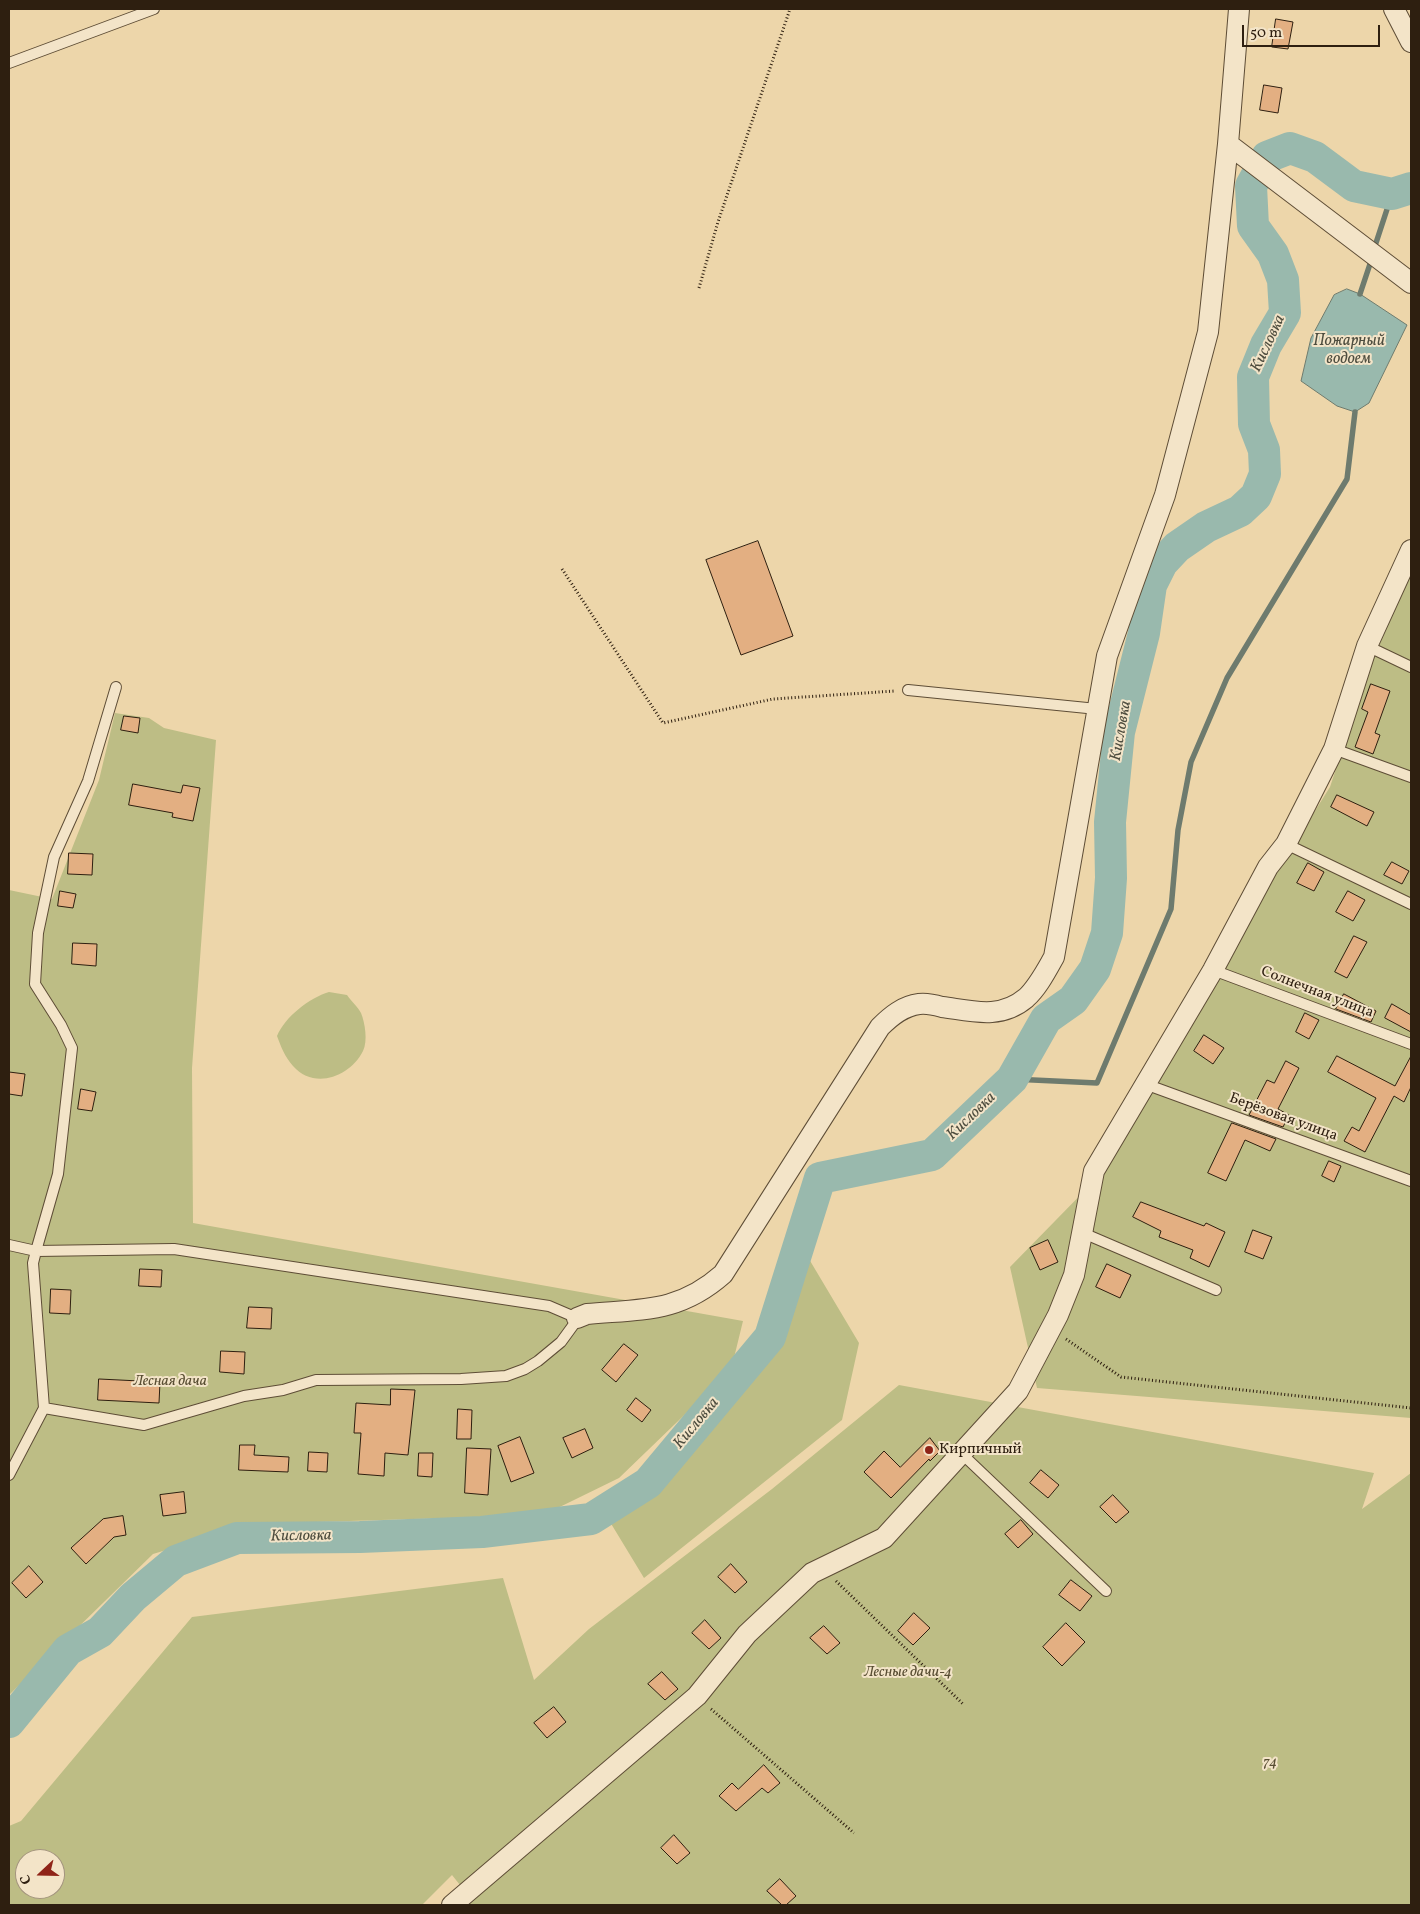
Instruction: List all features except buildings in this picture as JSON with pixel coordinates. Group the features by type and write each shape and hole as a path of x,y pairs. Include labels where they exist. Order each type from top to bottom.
{"street":[{"path":"577,1318 587,1314 664,1307 696,1295 723,1274 880,1027 889,1018 898,1011 921,1003 988,1014 1006,1009 1025,998 1040,982 1054,957 1107,656 1166,495 1208,332 1228,144 1239,9"},
{"path":"1394,9 1411,42"},
{"path":"1228,144 1411,283"},
{"path":"452,1905 697,1696 747,1634 812,1573 884,1538 1018,1391 1051,1328 1074,1275 1094,1170 1213,970 1268,867 1286,844 1334,749 1367,646 1411,550"}],"lane":[{"path":"9,63 154,9"},
{"path":"1367,646 1411,667"},
{"path":"9,1475 44,1408 33,1263 58,1174 72,1048 61,1025 35,984 38,933 54,857 88,781 116,687"},
{"path":"908,690 1097,709"},
{"path":"1334,749 1411,777"},
{"path":"1286,844 1411,904"},
{"name":"Солнечная улица","path":"1213,970 1411,1044"},
{"name":"Берёзовая улица","path":"1145,1084 1411,1180"},
{"path":"1083,1233 1216,1290"},
{"path":"9,1245 36,1250 174,1249 549,1306 577,1318 561,1342 538,1361 525,1369 506,1376 461,1379 316,1380 283,1390 244,1396 144,1425 44,1408"},
{"path":"961,1453 1106,1591"}],"path":[{"path":"699,288 718,222 790,9"},
{"path":"562,569 662,723 773,699 908,690"},
{"path":"1051,1328 1121,1377 1411,1408"},
{"path":"822,1568 963,1704"},
{"path":"697,1696 854,1833"}],"green space":[{"path":"1411,542 1411,1418 1037,1388 1010,1267 1100,1175 1257,903 1330,787"},
{"name":"Лесная дача","path":"115,713 149,718 164,728 216,740 192,1068 193,1223 743,1321 731,1370 619,1478 527,1523 446,1518 252,1524 153,1554 9,1695 9,890 52,899 99,780"},
{"path":"329,992 347,995 360,1011 366,1037 363,1051 350,1068 341,1074 321,1079 302,1073 293,1066 277,1036 298,1009"},
{"path":"806,1254 859,1343 842,1420 644,1578 607,1517 647,1493 727,1399"},
{"name":"Лесные дачи-4","path":"899,1385 1374,1473 1362,1509 1411,1473 1411,1905 463,1905 464,1890 452,1875 422,1905 9,1905 9,1826 21,1821 192,1617 503,1578 534,1680 589,1629 772,1489"}],"water":[{"name":"Пожарный водоем","path":"1347,289 1360,294 1407,325 1369,403 1355,412 1337,406 1301,381 1311,338 1334,295"}],"waterway":[{"name":"Кисловка","path":"9,1722 68,1650 100,1632 133,1597 176,1561 237,1538 360,1537 482,1532 591,1519 648,1483 770,1337 820,1178 932,1155 1012,1079 1046,1019 1073,1000 1095,969 1107,933 1111,878 1110,822 1119,732 1144,633 1151,585 1162,563 1177,547 1206,527 1240,511 1256,496 1265,474 1264,450 1254,424 1253,377 1266,345 1285,313 1283,280 1273,254 1253,226 1251,186 1267,157 1290,148 1315,157 1354,186 1392,194 1411,188"},
{"path":"1374,249 1392,194"},
{"path":"1360,294 1372,258"},
{"path":"1012,1079 1097,1083 1171,909 1178,830 1191,762 1227,678 1347,479 1355,412"}],"place":[{"name":"Кирпичный","path":"929,1450"}],"park label":[{"name":"74","path":"1270,1763"}]}
